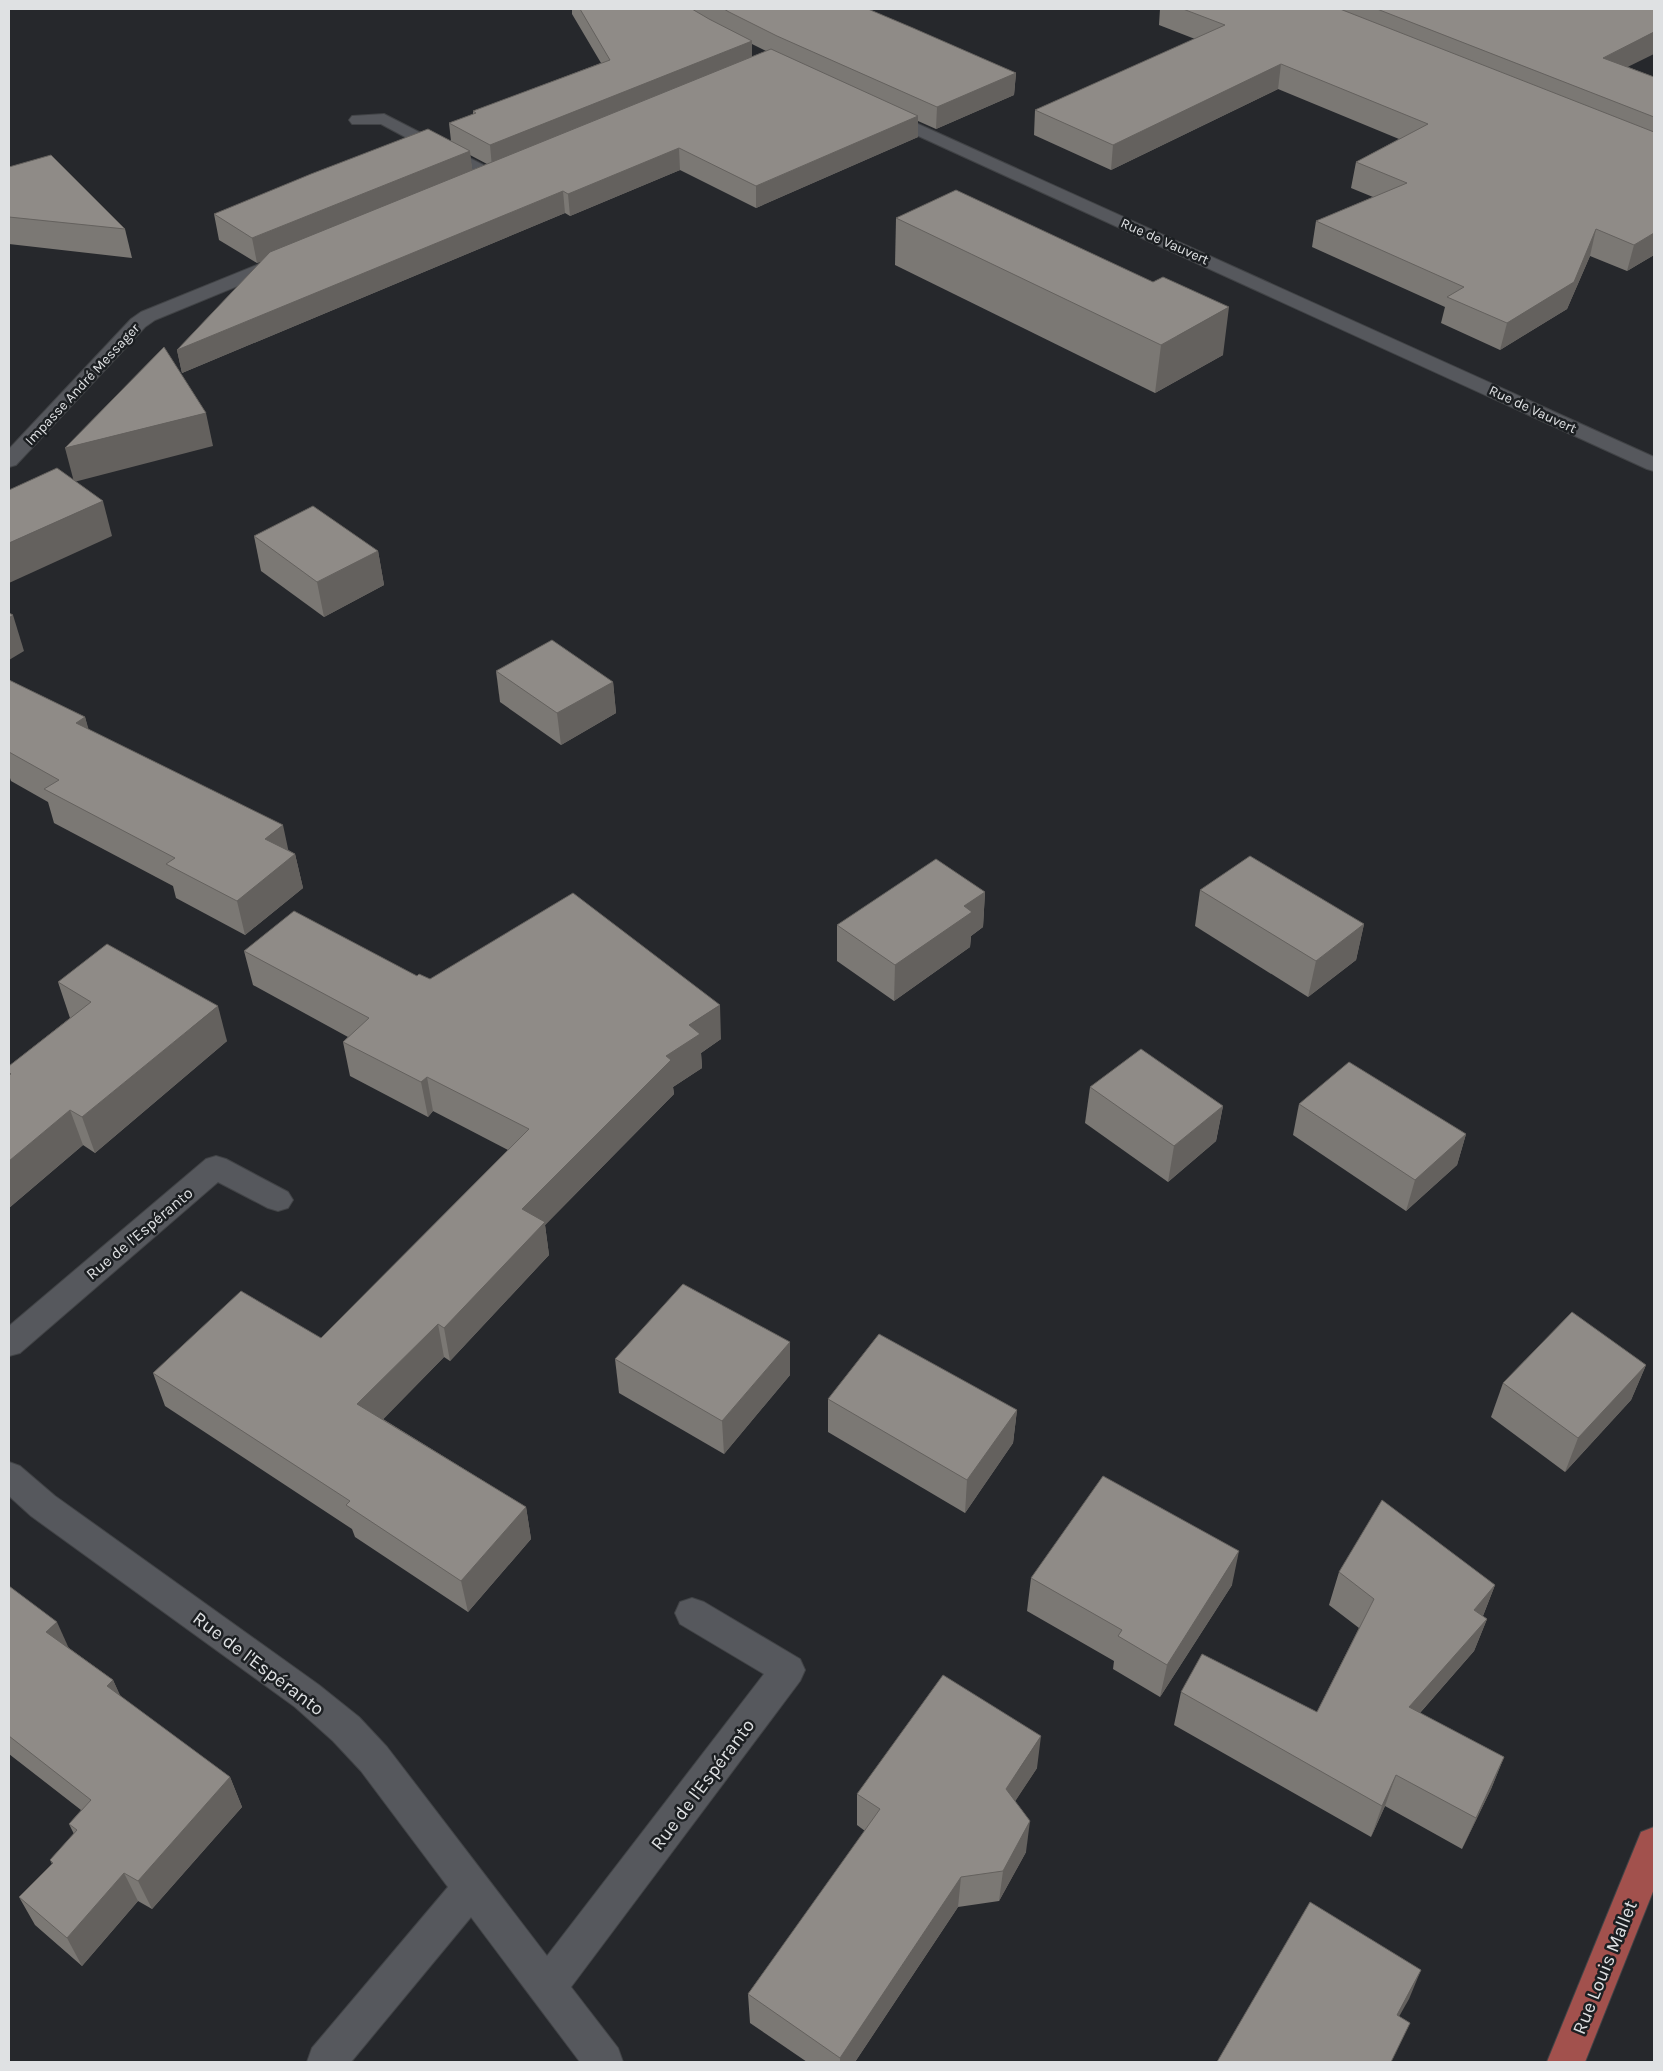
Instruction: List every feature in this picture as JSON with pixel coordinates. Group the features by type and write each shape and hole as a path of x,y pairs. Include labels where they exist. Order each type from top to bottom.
{"main road":[{"name":"Rue Louis Mallet","path":"1566,2062 1654,1844"}],"street":[{"name":"Rue de Vauvert","path":"868,106 1654,465"},
{"path":"358,120 384,119 491,176"},
{"path":"473,183 510,168"},
{"name":"Impasse André Messager","path":"9,461 138,322 148,316 302,253"},
{"name":"Rue de l'Espéranto","path":"9,1344 216,1167 278,1200"},
{"name":"Rue de l'Espéranto","path":"9,1476 43,1506 307,1696 346,1729 374,1759 604,2062"},
{"name":"Rue de l'Espéranto","path":"547,1987 788,1670 692,1613"},
{"path":"326,2062 472,1888"}],"building":[{"path":"580,9 692,9 752,41 490,145 449,123 476,113 473,111 610,60"},
{"path":"724,9 868,9 1016,73 937,107 777,36"},
{"path":"1183,9 1340,9 1654,132 1654,233 1634,245 1596,229 1574,282 1507,323 1447,297 1464,287 1316,221 1407,183 1356,162 1428,124 1281,64 1113,145 1035,110 1225,25"},
{"path":"1377,9 1654,9 1654,32 1603,58 1654,77 1654,117"},
{"path":"771,49 918,116 756,186 679,148 568,194 563,191 177,350 270,252"},
{"path":"428,129 470,151 252,238 214,214 311,174"},
{"path":"51,155 125,229 9,217 9,167"},
{"path":"956,190 1153,282 1163,277 1229,307 1161,345 896,218"},
{"path":"164,347 206,413 65,448"},
{"path":"57,468 103,501 9,543 9,490"},
{"path":"313,506 378,551 317,582 254,536"},
{"path":"552,640 613,682 557,713 496,671"},
{"path":"9,680 85,717 76,723 283,825 265,839 295,854 237,901 166,864 175,858 44,789 59,780 9,752"},
{"path":"1250,856 1364,924 1316,961 1200,890"},
{"path":"936,859 985,892 964,906 972,912 895,965 837,925"},
{"path":"573,893 720,1005 689,1025 700,1034 666,1056 671,1060 522,1209 545,1222 444,1328 438,1324 357,1404 526,1507 461,1581 346,1505 350,1501 153,1373 241,1291 321,1338 529,1129 427,1077 421,1082 343,1042 369,1018 244,951 294,911 417,976 419,974 430,979"},
{"path":"107,944 218,1006 82,1117 70,1110 9,1161 9,1075 11,1074 9,1066 91,1002 58,982"},
{"path":"1141,1049 1223,1106 1174,1146 1090,1087"},
{"path":"1349,1062 1466,1134 1415,1180 1299,1104"},
{"path":"683,1284 790,1342 722,1421 615,1359"},
{"path":"1572,1312 1646,1365 1578,1438 1503,1383"},
{"path":"879,1334 1017,1410 967,1480 828,1399"},
{"path":"1103,1476 1239,1551 1167,1665 1118,1636 1122,1630 1031,1578"},
{"path":"1382,1500 1495,1585 1474,1610 1487,1619 1409,1707 1504,1757 1476,1818 1396,1775 1382,1806 1181,1692 1202,1654 1317,1712 1374,1599 1339,1572"},
{"path":"9,1586 57,1622 46,1632 113,1680 107,1686 230,1777 138,1881 124,1873 67,1938 19,1897 53,1863 50,1860 77,1830 69,1824 91,1800 9,1736"},
{"path":"943,1675 1041,1736 1006,1789 1030,1821 1003,1871 961,1877 840,2058 748,1994 880,1809 857,1794"},
{"path":"1310,1902 1421,1970 1397,2015 1410,2023 1391,2062 1217,2062"}]}
